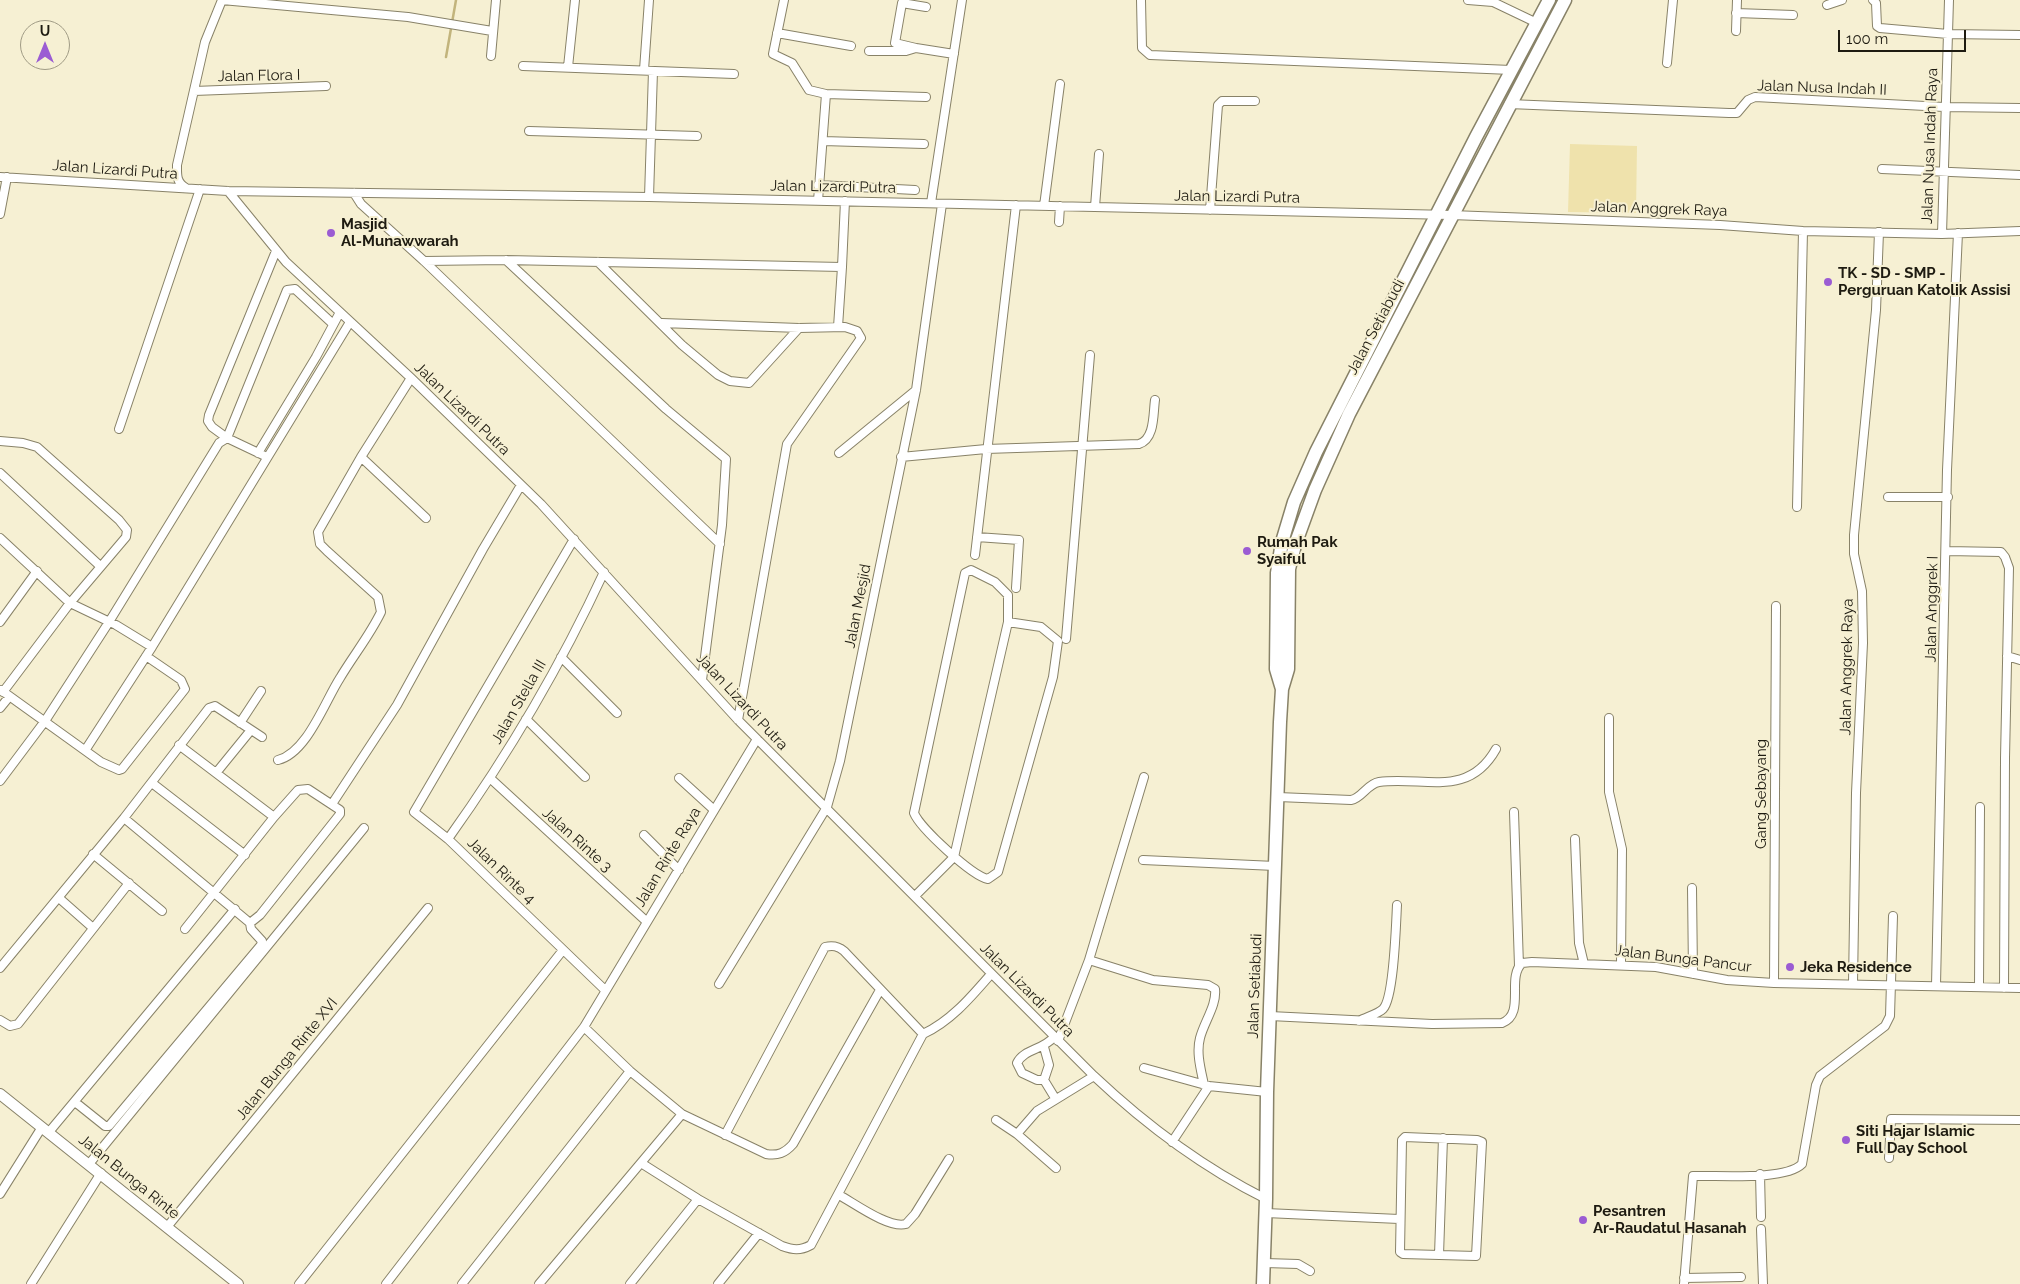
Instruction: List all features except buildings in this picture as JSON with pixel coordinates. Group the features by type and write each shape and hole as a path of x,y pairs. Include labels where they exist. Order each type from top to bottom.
{"main road":[{"name":"Jalan Setiabudi","path":"1282,689 1276,669 1277,573 1282,542 1294,502 1316,452 1549,0"},
{"name":"Jalan Setiabudi","path":"1263,1284 1266,1213 1267,1092 1282,689 1288,669 1288,579 1302,523 1321,474 1349,414 1509,104 1565,0"}],"street":[{"path":"186,188 180,185 177,178 177,165 205,42 222,0 408,17 492,31"},
{"path":"491,56 496,0"},
{"path":"568,67 575,0"},
{"path":"644,70 649,0"},
{"path":"784,0 773,51 774,56 792,63 809,90 826,94 926,97"},
{"path":"931,203 962,0"},
{"path":"1141,0 1142,48 1150,56 1512,70"},
{"path":"1468,0 1493,1 1537,24"},
{"path":"1667,63 1673,0"},
{"path":"1736,31 1737,0"},
{"path":"1827,5 1842,0"},
{"path":"1873,0 1876,3 1876,22 1880,28 1948,34 2020,35"},
{"name":"Jalan Nusa Indah Raya","path":"1942,234 1944,107 1949,0"},
{"path":"926,7 902,3 895,43 954,54"},
{"path":"1736,13 1793,15"},
{"path":"777,34 851,46"},
{"path":"869,51 906,51 916,48"},
{"path":"523,66 734,74"},
{"path":"649,197 653,71"},
{"path":"1044,206 1060,84"},
{"name":"Jalan Flora I","path":"194,91 326,86"},
{"path":"818,201 818,185 824,141 826,94"},
{"name":"Jalan Nusa Indah II","path":"1509,104 1737,113 1748,100 1755,97 1944,107 2020,108"},
{"path":"1210,210 1218,105 1222,101 1255,101"},
{"path":"529,131 697,136"},
{"path":"824,141 924,144"},
{"path":"1095,207 1099,154"},
{"path":"1882,169 2020,175"},
{"path":"0,214 4,177"},
{"name":"Jalan Lizardi Putra","path":"4,177 228,191 649,197 1437,215"},
{"path":"818,185 915,190"},
{"path":"119,430 200,189"},
{"name":"Jalan Lizardi Putra","path":"228,191 277,253 339,314 411,378 521,485 574,539 756,739 827,807 859,842 1094,1076 1172,1142 1210,1168 1266,1199"},
{"path":"354,193 361,204 424,261 720,544"},
{"path":"838,327 845,201"},
{"name":"Jalan Mesjid","path":"719,984 827,807 840,761 916,390 942,204"},
{"path":"975,555 1016,205"},
{"path":"1059,222 1060,206"},
{"name":"Jalan Anggrek Raya","path":"1437,215 1720,225 1803,231 1942,234 2020,231"},
{"path":"1797,507 1803,231"},
{"name":"Jalan Anggrek Raya","path":"1853,984 1856,793 1863,643 1862,591 1854,554 1854,535 1875,319 1879,232"},
{"name":"Jalan Anggrek I","path":"1936,986 1948,497 1958,233"},
{"path":"267,457 224,436 212,427 208,421 277,253"},
{"path":"424,261 506,260 842,266"},
{"path":"506,260 666,409 726,459 720,544 702,680"},
{"path":"598,262 662,323 682,345 718,375 744,384 753,380 798,328"},
{"path":"0,781 45,720 109,622 224,436 286,290 295,289 333,324"},
{"path":"258,453 316,358 339,314"},
{"path":"86,749 152,647 350,322"},
{"path":"662,323 798,328 838,327 857,331 860,342 787,444 738,720"},
{"path":"1066,639 1090,355"},
{"path":"316,358 325,365"},
{"path":"278,760 286,758 296,750 308,734 381,612 378,597 327,551 318,539 318,532 361,457 411,378"},
{"path":"839,453 916,390"},
{"path":"902,456 986,449 1144,442 1150,434 1155,400"},
{"path":"0,440 37,447 128,530 126,537 99,565 4,693 0,708"},
{"path":"361,457 426,518"},
{"path":"0,473 99,565"},
{"path":"332,804 397,705 483,549 521,485"},
{"path":"1888,497 1948,497"},
{"path":"977,537 1019,540 1016,588"},
{"path":"0,538 70,603 109,622 152,647"},
{"name":"Jalan Rinte 4","path":"574,539 414,812 448,839 604,989"},
{"path":"1947,551 1981,550 2001,552 2004,554 2008,568 2010,596 2007,656 2004,988"},
{"path":"915,896 954,857 1008,622 1007,593 986,576 971,570 967,571 914,813 954,857 982,878 993,877 998,872 1054,677 1058,641 1042,627 1008,622"},
{"path":"0,622 37,571"},
{"name":"Jalan Stella III","path":"448,839 491,780 561,657 604,572"},
{"name":"Gang Sebayang","path":"1774,982 1776,606"},
{"path":"4,693 108,766 115,770 122,769 185,689 181,680 146,656"},
{"path":"2007,656 2020,660"},
{"path":"561,657 616,713"},
{"path":"240,723 261,691"},
{"path":"0,968 124,818 179,745 212,706 262,737"},
{"path":"1609,718 1609,792 1622,849 1621,964"},
{"path":"526,719 585,777"},
{"path":"216,773 251,730"},
{"name":"Jalan Rinte Raya","path":"386,1284 584,1027 604,989 679,870 713,809 756,739"},
{"path":"179,745 274,817"},
{"path":"1278,797 1351,800 1356,799 1377,782 1455,781 1474,775 1481,770 1488,763 1496,749"},
{"path":"1044,1080 1037,1080 1022,1073 1017,1063 1023,1055 1044,1047 1056,1039 1089,960 1144,777"},
{"path":"679,778 713,809"},
{"name":"Jalan Rinte 3","path":"491,780 646,921"},
{"path":"152,783 245,855"},
{"path":"186,929 274,817 302,788 308,789 340,810 336,821 260,915 250,923"},
{"path":"1979,987 1980,807"},
{"path":"1270,1016 1357,1022 1502,1023 1510,1018 1513,1010 1519,966 1514,812"},
{"path":"75,1102 104,1126 109,1126 258,950 262,941 251,929 250,923 235,909 124,818"},
{"path":"89,1164 364,828"},
{"path":"644,835 679,870"},
{"path":"1575,838 1579,943 1584,964"},
{"path":"93,854 162,911"},
{"path":"1143,860 1275,866"},
{"path":"0,1020 10,1026 18,1024 129,883"},
{"path":"1692,888 1692,974"},
{"path":"59,898 93,928"},
{"path":"1357,1022 1383,1009 1387,1002 1391,981 1397,905"},
{"name":"Jalan Bunga Rinte XVI","path":"167,1227 428,908"},
{"path":"0,1194 46,1130 75,1102 235,909"},
{"path":"1741,1277 1684,1281 1693,1176 1791,1172 1802,1164 1818,1080 1824,1073 1885,1026 1890,1016 1893,916"},
{"path":"726,1135 825,947 839,947 923,1034"},
{"path":"299,1284 563,950"},
{"path":"1089,960 1153,980 1208,985 1215,989 1216,997 1204,1026 1198,1049 1206,1086 1172,1142"},
{"name":"Jalan Bunga Pancur","path":"1519,966 1532,962 1621,964 1656,967 1692,974 1774,982 2020,988"},
{"path":"641,1163 698,1199 792,1249 804,1249 811,1246 923,1034 937,1028 962,1006 991,974"},
{"path":"584,1027 630,1071 682,1114 766,1154 775,1156 788,1150 880,990"},
{"path":"1044,1047 1049,1065 1044,1080 1055,1098"},
{"path":"1144,1068 1206,1086 1267,1092"},
{"path":"462,1284 630,1071"},
{"path":"1017,1134 1037,1112 1055,1098 1094,1076"},
{"name":"Jalan Bunga Rinte","path":"0,1094 238,1284"},
{"path":"539,1284 682,1114"},
{"path":"1890,1158 1891,1119 2020,1120"},
{"path":"996,1120 1017,1134 1056,1168"},
{"path":"1403,1138 1479,1140 1482,1144 1477,1255 1400,1253 1399,1219 1403,1138"},
{"path":"1439,1255 1442,1138"},
{"path":"839,1194 880,1218 901,1226 906,1224 915,1214 949,1159"},
{"path":"31,1284 101,1173"},
{"path":"1760,1174 1761,1217"},
{"path":"630,1284 698,1199"},
{"path":"1266,1213 1399,1219"},
{"path":"1761,1229 1763,1284"},
{"path":"718,1284 760,1233"},
{"path":"1264,1263 1298,1264 1310,1271"}],"shaded area":[{"path":"1570,144 1637,146 1636,213 1568,212"}],"waterway":[{"path":"446,57 456,0"}],"place":[{"name":"Masjid Al-Munawwarah","path":"331,233"},
{"name":"TK - SD - SMP - Perguruan Katolik Assisi","path":"1828,282"},
{"name":"Rumah Pak Syaiful","path":"1247,551"},
{"name":"Jeka Residence","path":"1790,967"},
{"name":"Siti Hajar Islamic Full Day School","path":"1846,1140"},
{"name":"Pesantren Ar-Raudatul Hasanah","path":"1583,1220"}]}
